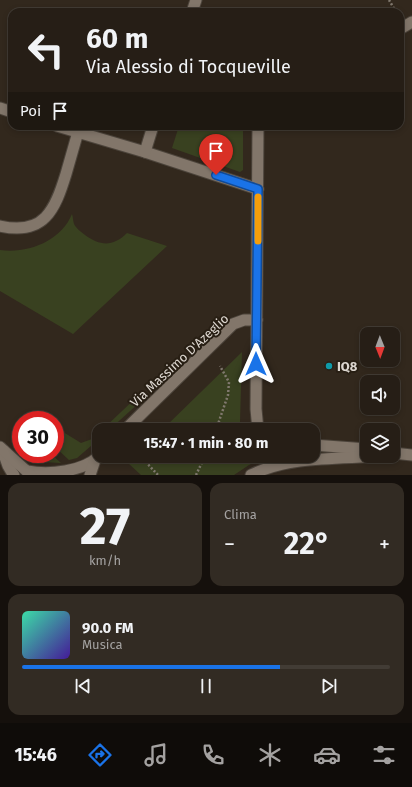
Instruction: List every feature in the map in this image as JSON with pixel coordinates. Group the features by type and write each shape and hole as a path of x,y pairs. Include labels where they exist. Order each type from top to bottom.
{"street":[{"path":"71,130 145,152 258,189"},
{"path":"145,152 152,130"},
{"path":"257,423 256,409 258,130"},
{"path":"0,226 19,228 30,226 41,221 52,209 60,195 78,132"},
{"name":"Via Massimo D'Azeglio","path":"132,423 233,324 244,320 257,320"},
{"path":"320,446 360,448"},
{"path":"2,449 29,473 44,474 66,472 92,460"},
{"path":"2,449 9,470 14,475"},
{"path":"400,454 412,455"},
{"path":"251,475 261,470 281,464 313,460 360,457"},
{"path":"90,475 95,463"}],"path":[{"path":"218,423 228,395 229,382 220,366"},
{"path":"147,463 158,475"},
{"path":"196,475 202,463"}],"green space":[{"path":"178,130 243,130 243,170 240,172 172,148"},
{"path":"72,214 74,224 80,231 91,239 101,243 112,243 122,238 127,233 167,246 73,334 0,291 0,250 22,250 42,244 60,232"},
{"path":"242,352 240,423 169,423"},
{"path":"140,394 140,402 117,423 109,423"},
{"path":"64,433 81,443 92,439 92,445 77,458 69,460 64,455"},
{"path":"128,463 253,463 234,475 141,475"}],"slow traffic":[{"path":"258,197 258,241"}],"place":[{"name":"IQ8","path":"329,366"}],"route":[{"path":"216,175 258,189 256,364"}]}
